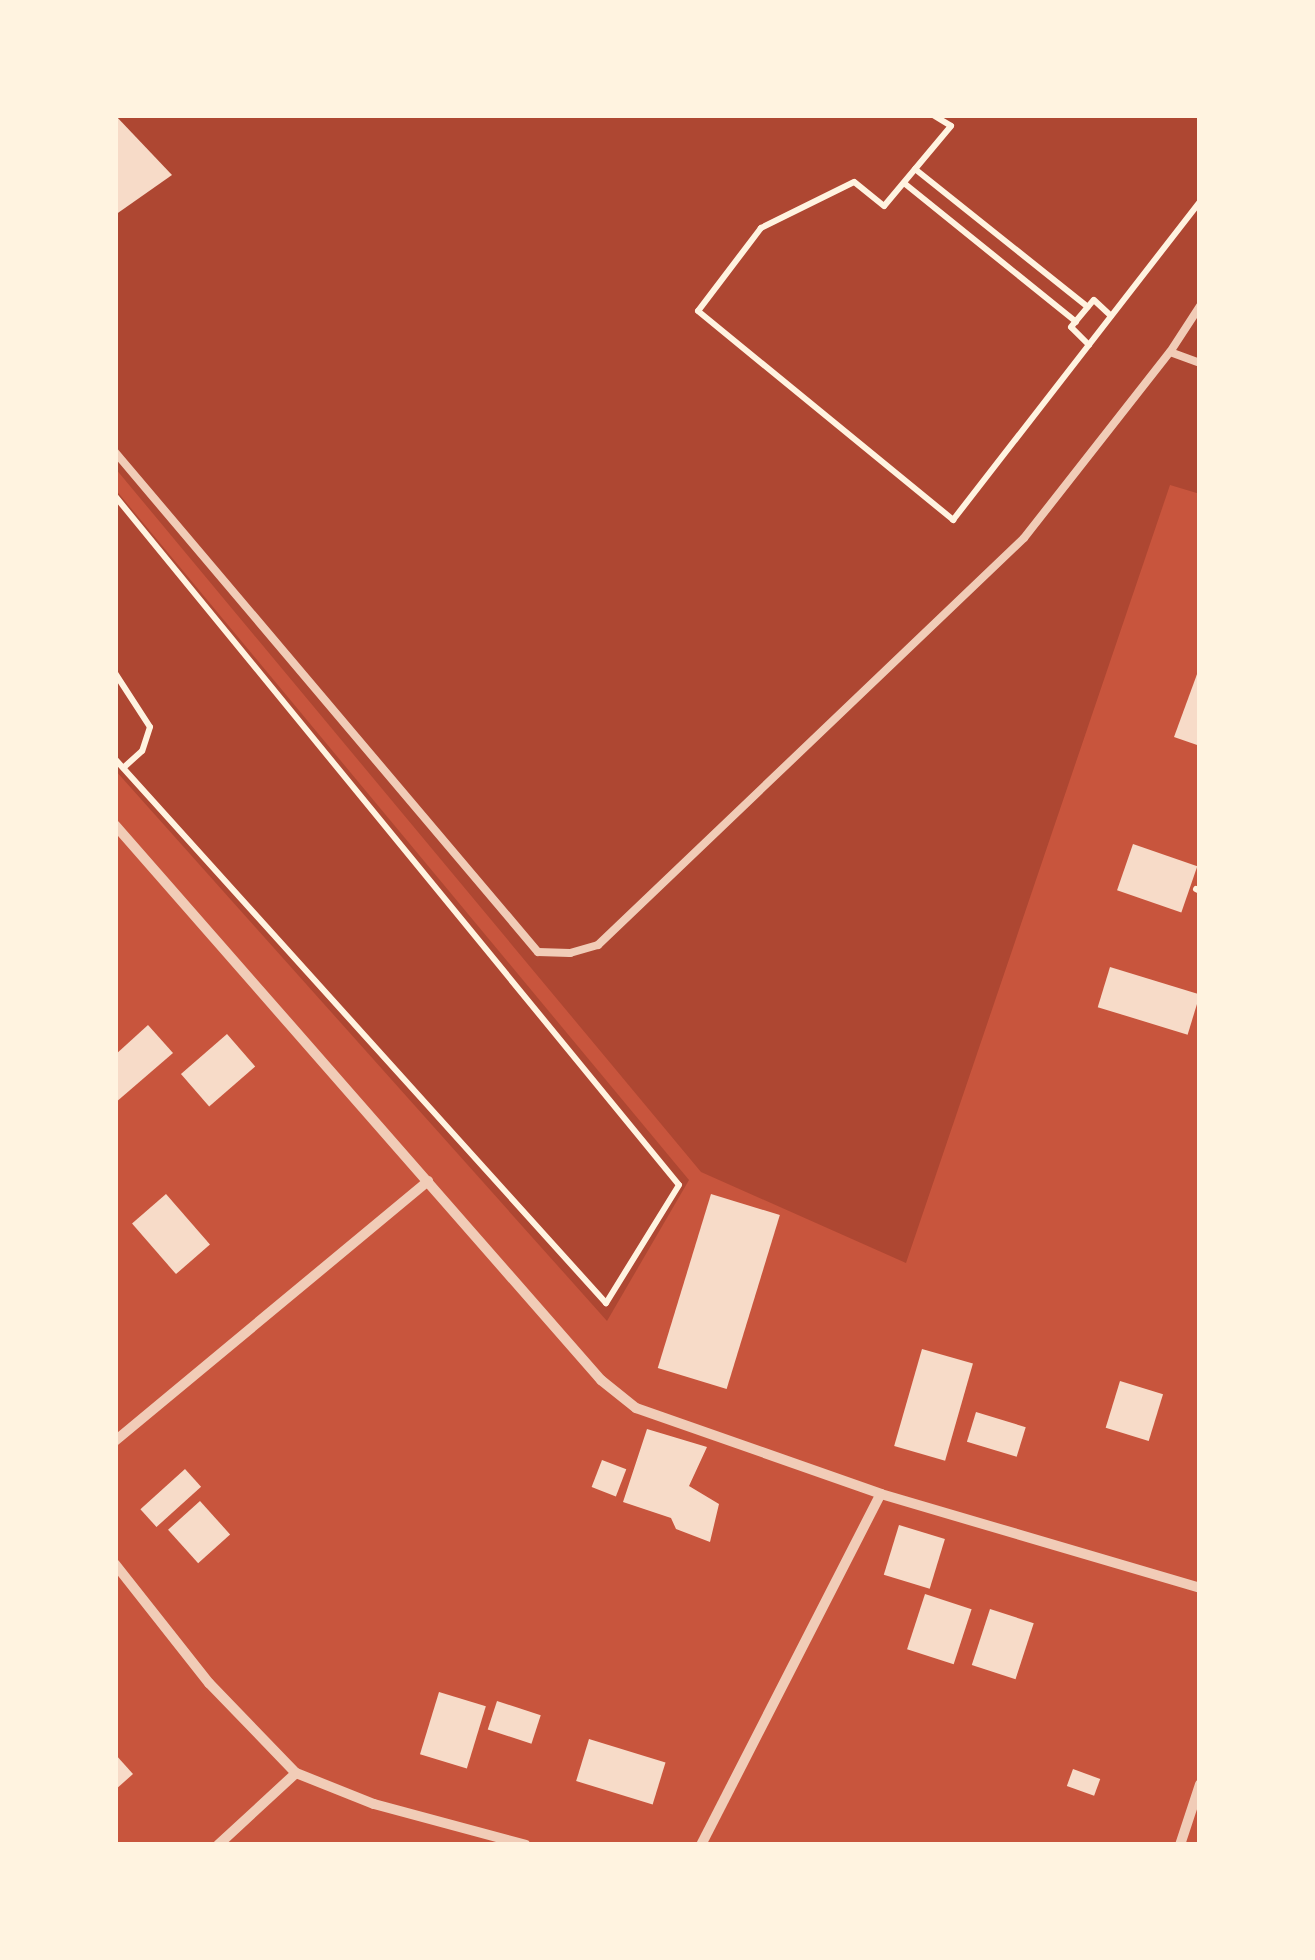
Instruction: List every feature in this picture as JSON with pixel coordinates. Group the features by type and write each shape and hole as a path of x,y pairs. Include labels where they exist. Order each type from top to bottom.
{"street":[{"path":"115,825 601,1380 636,1408 881,1494 1200,1588"},
{"path":"115,1441 428,1181"},
{"path":"700,1845 881,1494"},
{"path":"115,1564 209,1682 296,1773 374,1804 526,1845"},
{"path":"218,1845 296,1773"},
{"path":"1180,1845 1200,1784"}],"lane":[{"path":"115,452 538,952 570,953 598,945 1024,538 1170,352 1200,306"},
{"path":"1170,352 1200,364"}],"path":[{"path":"934,115 951,126 884,206 854,182 761,228 698,311 953,520 1200,201"},
{"path":"915,170 1088,307"},
{"path":"904,183 1076,322"},
{"path":"1089,345 1071,327 1094,300 1112,316"},
{"path":"115,496 678,1185 606,1303 115,759"},
{"path":"115,674 150,727 142,751 124,768"}],"shaded area":[{"path":"115,115 1200,115 1200,494 1170,485 906,1263 701,1172 115,468"},
{"path":"115,489 689,1180 607,1321 115,770"}],"building":[{"path":"115,115 172,175 115,215"},
{"path":"1200,666 1200,746 1174,737"},
{"path":"1133,844 1197,866 1181,912 1117,890"},
{"path":"1110,967 1200,994 1188,1035 1098,1007"},
{"path":"148,1025 173,1053 115,1103 115,1055"},
{"path":"227,1034 255,1066 209,1106 181,1074"},
{"path":"166,1194 210,1245 176,1274 132,1224"},
{"path":"711,1194 780,1215 727,1389 658,1368"},
{"path":"922,1349 973,1364 945,1461 894,1446"},
{"path":"1120,1381 1163,1394 1149,1441 1106,1428"},
{"path":"976,1412 1026,1427 1017,1457 967,1442"},
{"path":"647,1429 707,1447 689,1486 719,1504 710,1542 676,1529 671,1518 623,1502"},
{"path":"602,1460 626,1469 616,1496 592,1487"},
{"path":"185,1469 201,1487 156,1527 140,1509"},
{"path":"200,1501 230,1534 198,1563 168,1530"},
{"path":"899,1525 945,1539 930,1589 884,1575"},
{"path":"925,1594 972,1609 954,1664 907,1649"},
{"path":"990,1609 1034,1623 1016,1679 972,1665"},
{"path":"439,1692 486,1706 467,1768 420,1754"},
{"path":"497,1701 541,1715 531,1744 488,1730"},
{"path":"589,1739 666,1762 653,1804 576,1781"},
{"path":"115,1754 133,1774 115,1790"},
{"path":"1073,1769 1100,1779 1094,1796 1067,1786"}]}
